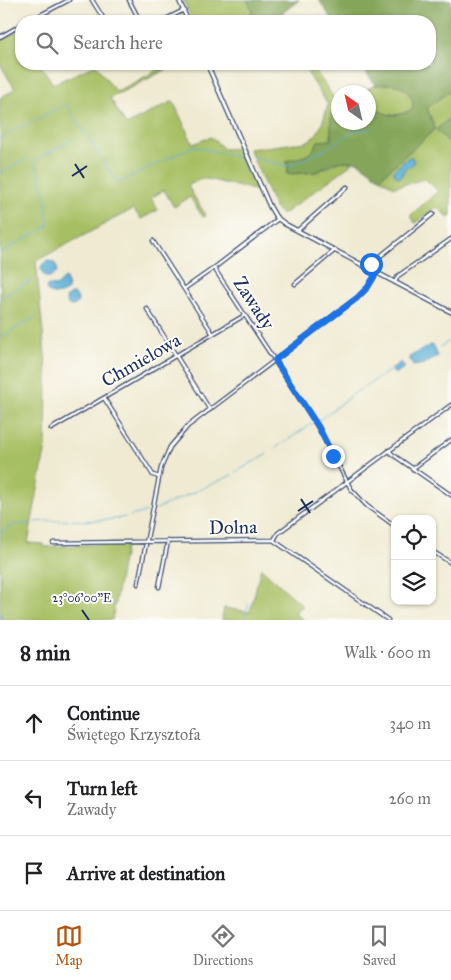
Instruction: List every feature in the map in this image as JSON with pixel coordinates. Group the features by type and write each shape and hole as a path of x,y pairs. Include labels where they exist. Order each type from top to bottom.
{"street":[{"path":"40,15 69,0"},
{"path":"92,0 101,15"},
{"path":"128,0 137,15"},
{"path":"179,0 186,15"},
{"path":"174,15 184,10"},
{"path":"0,36 15,28"},
{"path":"210,70 270,206 278,219 451,312"},
{"path":"298,230 347,187"},
{"path":"368,268 433,214"},
{"path":"214,268 278,219"},
{"path":"395,282 398,276 451,239"},
{"path":"153,242 212,334"},
{"path":"295,284 335,250"},
{"name":"Zawady","path":"184,289 214,268 319,428 346,482 361,500 391,523"},
{"path":"138,584 159,477 164,460 174,442 188,426 357,298 368,287 377,272"},
{"path":"147,308 210,410"},
{"name":"Chmielowa","path":"50,429 245,315"},
{"path":"104,398 153,475 159,477"},
{"path":"274,540 278,533 451,405"},
{"path":"412,469 451,440"},
{"path":"389,450 412,469 451,495"},
{"name":"Dolna","path":"53,542 274,540 388,620"},
{"path":"158,587 168,541"},
{"path":"436,554 451,563"}],"green space":[{"path":"183,0 247,0 252,8 251,15 190,15"},
{"path":"247,0 299,0 280,15 252,15 252,9"},
{"path":"319,0 451,0 451,90 427,108 435,129 380,178 358,162 344,161 332,163 317,172 287,174 288,166 286,161 309,153 318,141 331,140 331,130 376,130 376,109 390,115 412,110 413,103 406,90 394,85 375,85 364,70 436,70 436,15 329,15"},
{"path":"15,32 15,70 44,70 53,84 85,70 100,70 116,92 158,70 165,70 110,98 126,125 173,101 193,144 211,137 224,149 240,148 259,191 200,179 188,186 206,216 203,217 190,197 174,207 164,190 151,198 158,210 141,219 133,209 36,261 47,375 46,446 28,543 44,544 44,547 126,543 112,620 0,620 0,98 15,89 0,64 0,40"},
{"path":"306,70 315,70 331,94 331,140 318,141 309,153 286,161 288,166 287,174 320,171 343,161 353,163 282,215 275,208 249,149 306,142 315,135 323,121 328,105"},
{"path":"394,84 406,90 413,101 412,110 390,115 376,110 375,85"},
{"path":"451,90 451,117 436,130 447,141 451,138 451,216 449,218 437,207 415,223 410,216 438,191 425,179 394,187 380,178 435,129 427,108"},
{"path":"451,117 451,138 447,141 436,130"},
{"path":"261,568 303,606 294,613 304,620 222,620 224,608 250,612"}],"water":[{"path":"409,157 412,157 414,162 411,166 405,168 401,177 397,177 393,171"},
{"path":"49,261 57,269 49,277 41,269"},
{"path":"65,278 68,290 58,294 48,292 46,288 48,285 57,286"},
{"path":"74,294 77,295 77,305 70,306 67,305 66,298 67,295"},
{"path":"431,345 434,346 438,356 424,364 413,366 409,357"},
{"path":"401,362 405,367 395,374 391,369"}],"waterway":[{"path":"0,138 66,104 118,183 193,146 246,159"},
{"path":"253,158 288,166 324,150 356,130"},
{"path":"0,253 48,226 46,200 35,161 73,139"},
{"path":"0,173 28,158"},
{"path":"0,298 33,280"},
{"path":"0,337 34,318"},
{"path":"440,347 451,340"},
{"path":"318,421 356,392 391,370"},
{"path":"274,449 313,423"},
{"path":"236,472 267,454"},
{"path":"199,490 232,475"},
{"path":"156,509 197,491"},
{"path":"130,516 147,512"},
{"path":"35,522 102,520 125,517"},
{"path":"0,534 10,526 31,523"},
{"path":"245,620 248,605"},
{"path":"0,611 3,620"}],"route":[{"path":"333,456 319,428 275,360 357,298 368,287 377,272 368,268 371,264"}]}
